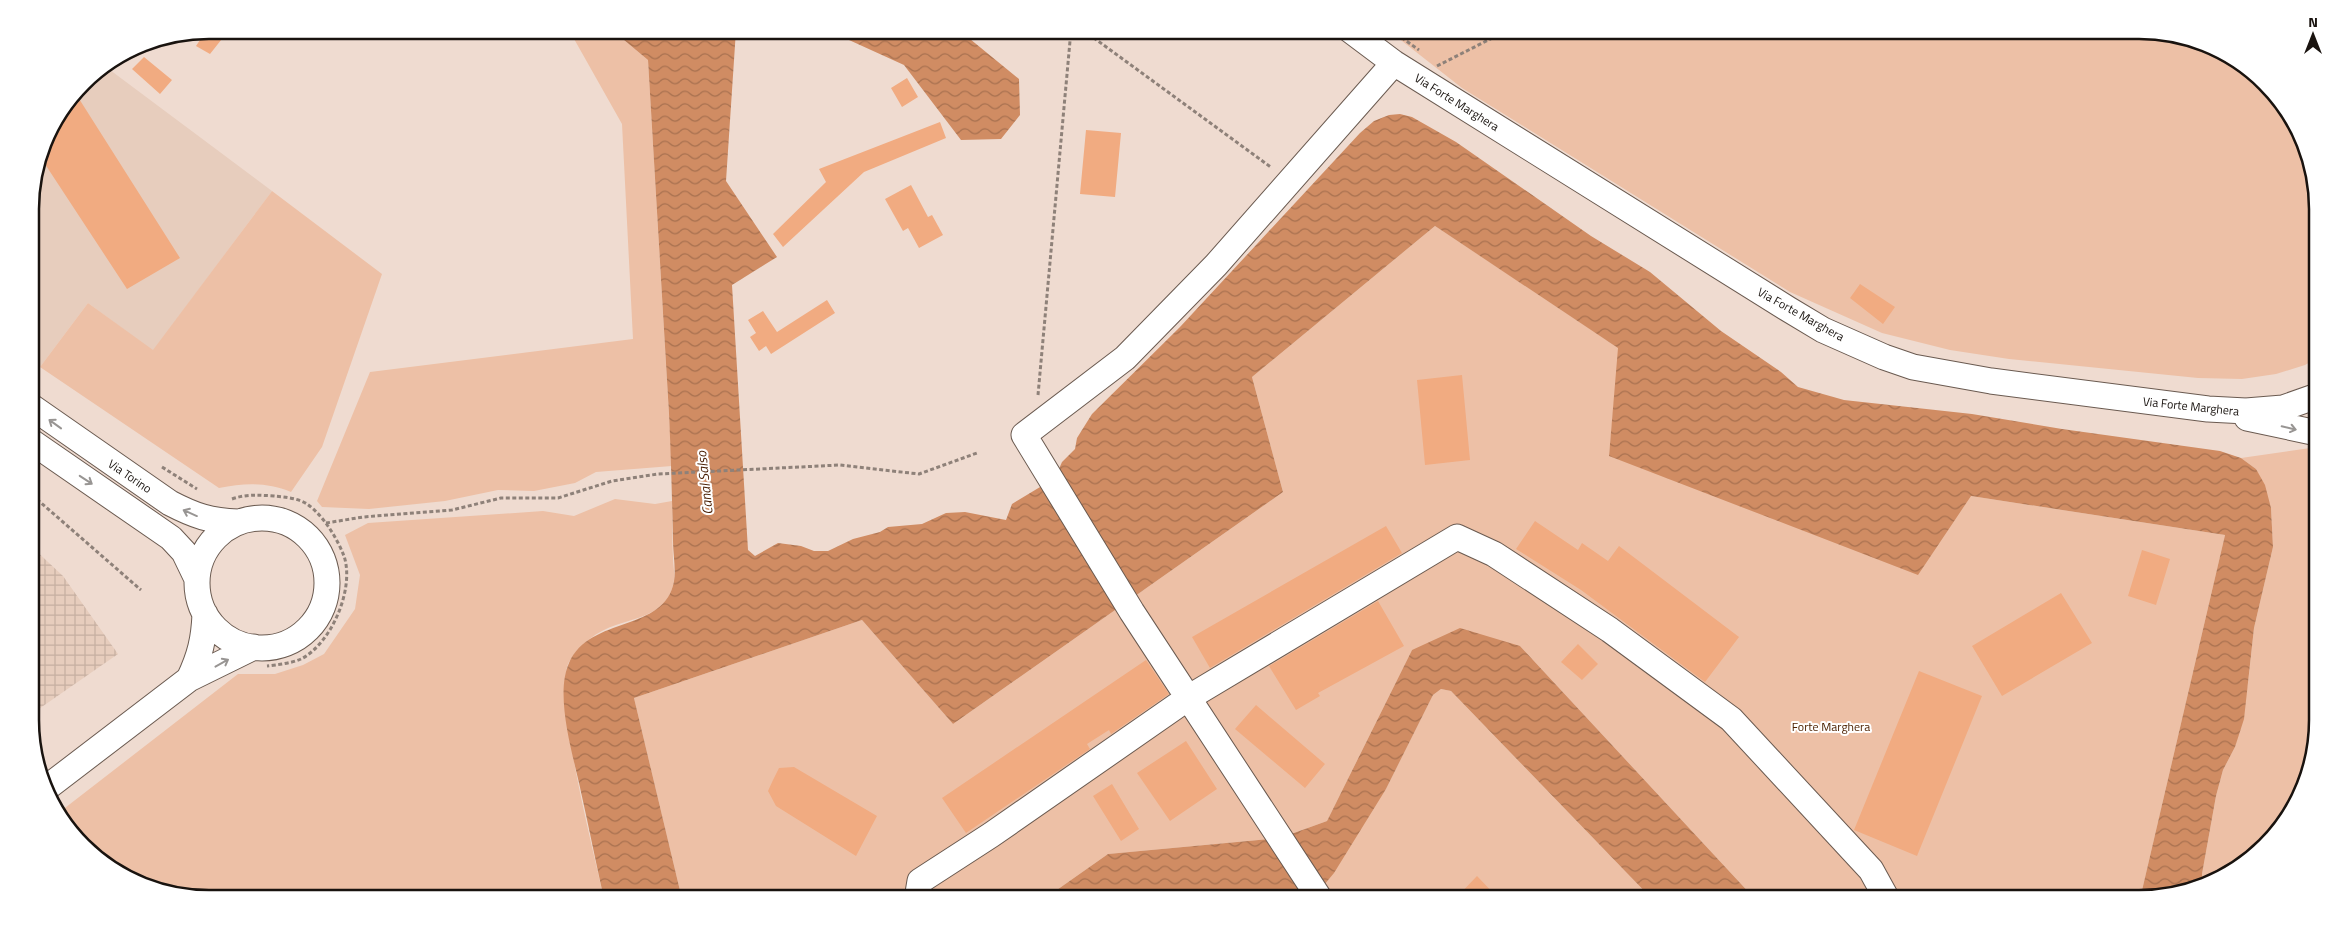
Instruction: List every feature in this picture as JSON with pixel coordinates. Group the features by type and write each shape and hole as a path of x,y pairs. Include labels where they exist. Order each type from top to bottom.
{"street":[{"name":"Via Forte Marghera","path":"1362,39 1394,63 1788,309 1823,330 1884,357 1913,367 1991,381 2208,410 2268,410 2309,398"},
{"path":"1314,890 1132,612 1024,435 1125,358 1216,265 1394,63"},
{"path":"2208,410 2309,431"},
{"name":"Via Torino","path":"39,412 170,503 192,514 212,521 238,522 265,518 285,522 303,532 318,549 324,561 327,578 324,603 318,617 308,629 288,642 274,647 254,647 233,642 221,633 205,614 198,595 197,579 203,554 212,541 225,529 238,522"},
{"name":"Via Torino","path":"39,447 171,538 184,552 197,579"},
{"path":"918,890 920,881 991,835 1188,698 1457,537 1494,554 1610,630 1731,719 1871,870 1882,890"},
{"path":"189,679 200,657 204,639 205,614"},
{"path":"52,784 189,679 254,647"}],"path":[{"path":"1035,427 1070,39"},
{"path":"1095,39 1290,181"},
{"path":"1403,39 1424,54"},
{"path":"1432,58 1442,62 1489,39"},
{"path":"326,523 363,517 452,510 501,498 558,498 612,481 658,474 840,464 919,474 977,453"},
{"path":"39,501 141,590"}],"shaded area":[{"path":"110,70 272,191 153,351 88,303 40,367 39,198 45,165 52,144 67,114 81,97"},
{"path":"39,554 63,576 118,654 39,709"}],"green space":[{"path":"574,39 623,39 648,60 672,466 596,472 575,483 534,491 498,490 445,501 369,509 322,507 317,501 370,372 633,339 622,124"},
{"path":"1399,39 2150,39 2194,48 2234,67 2251,81 2281,114 2296,144 2308,187 2309,363 2276,374 2242,379 2198,378 2009,359 1950,350 1882,333 1790,292 1462,88"},
{"path":"272,191 382,274 322,447 291,492 273,486 255,484 219,488 40,367 88,303 153,350"},
{"name":"Forte Marghera","path":"1435,226 1619,348 1609,456 1971,496 2225,535 2142,890 1747,890 1520,646 1412,650 1327,821 1280,838 1108,854 1057,890 680,890 634,698 862,620 953,724 1283,492 1252,377"},
{"path":"2309,448 2308,742 2300,775 2281,815 2267,832 2243,855 2234,862 2202,878 2216,796 2223,770 2235,747 2248,683 2254,628 2273,547 2271,508 2256,469 2241,458"},
{"path":"615,499 655,504 672,501 674,577 667,599 653,612 609,628 584,644 569,662 565,679 570,739 584,813 602,890 187,889 154,881 114,862 81,832 67,815 64,809 238,674 275,674 303,665 324,654 355,609 360,575 345,535 368,523 543,511 574,516"},
{"path":"1441,689 1451,691 1643,890 1312,890 1386,789 1433,695"}],"water":[{"name":"Canal Salso","path":"623,39 735,39 726,181 777,257 732,285 748,550 755,556 778,543 801,546 814,551 828,551 853,539 880,532 888,527 922,524 946,513 965,512 1006,520 1012,504 1055,478 1062,462 1075,449 1077,438 1092,414 1180,327 1360,133 1374,121 1389,115 1400,114 1412,117 1456,142 1591,236 1650,272 1721,331 1781,372 1798,387 1844,400 1972,414 2062,429 2220,451 2241,458 2256,469 2265,485 2271,508 2273,547 2254,628 2244,719 2235,747 2223,770 2216,796 2202,878 2172,887 2142,890 2225,535 1971,496 1918,575 1609,456 1618,348 1435,226 1252,377 1283,492 953,724 862,620 634,698 680,890 602,890 570,745 564,709 565,677 569,663 579,648 593,637 657,609 668,597 674,581 675,571 669,414 648,60"},
{"path":"847,39 970,39 1019,79 1020,115 1001,139 961,140 904,65"},
{"path":"1460,628 1520,646 1747,890 1643,890 1451,691 1441,689 1433,695 1386,789 1334,873 1317,890 1057,890 1108,854 1280,838 1327,821 1412,650"}],"building":[{"path":"201,39 222,39 210,54 196,46"},
{"path":"144,57 172,80 160,94 132,69"},
{"path":"907,78 918,97 902,107 891,88"},
{"path":"79,99 180,258 127,289 45,164 52,144 67,114"},
{"path":"940,122 946,138 864,172 783,247 773,234 826,182 819,169"},
{"path":"1086,130 1121,133 1115,197 1080,194"},
{"path":"911,185 928,217 932,215 943,235 919,248 908,228 903,231 885,199"},
{"path":"1860,284 1895,307 1883,324 1850,298"},
{"path":"827,300 835,313 771,354 766,346 759,351 750,337 756,333 748,320 763,311 777,332"},
{"path":"1462,375 1470,460 1425,465 1417,380"},
{"path":"1535,521 1578,550 1582,543 1608,561 1619,546 1739,637 1705,682 1581,590 1516,549"},
{"path":"1386,526 1402,553 1210,668 1192,637"},
{"path":"2142,550 2170,559 2156,605 2128,596"},
{"path":"2061,593 2092,643 2002,696 1972,646"},
{"path":"1378,601 1404,646 1318,693 1320,696 1296,710 1269,666"},
{"path":"1578,644 1598,664 1582,680 1561,662"},
{"path":"1146,660 1169,694 1111,734 1109,730 1087,744 1090,749 966,833 942,798"},
{"path":"1919,671 1982,696 1917,856 1854,830"},
{"path":"1256,705 1325,764 1305,788 1235,729"},
{"path":"1186,741 1217,789 1170,821 1137,773"},
{"path":"794,767 877,816 856,856 776,806 768,791 773,780 779,768"},
{"path":"1112,784 1139,829 1121,841 1093,796"},
{"path":"1477,876 1490,890 1464,890"}]}
